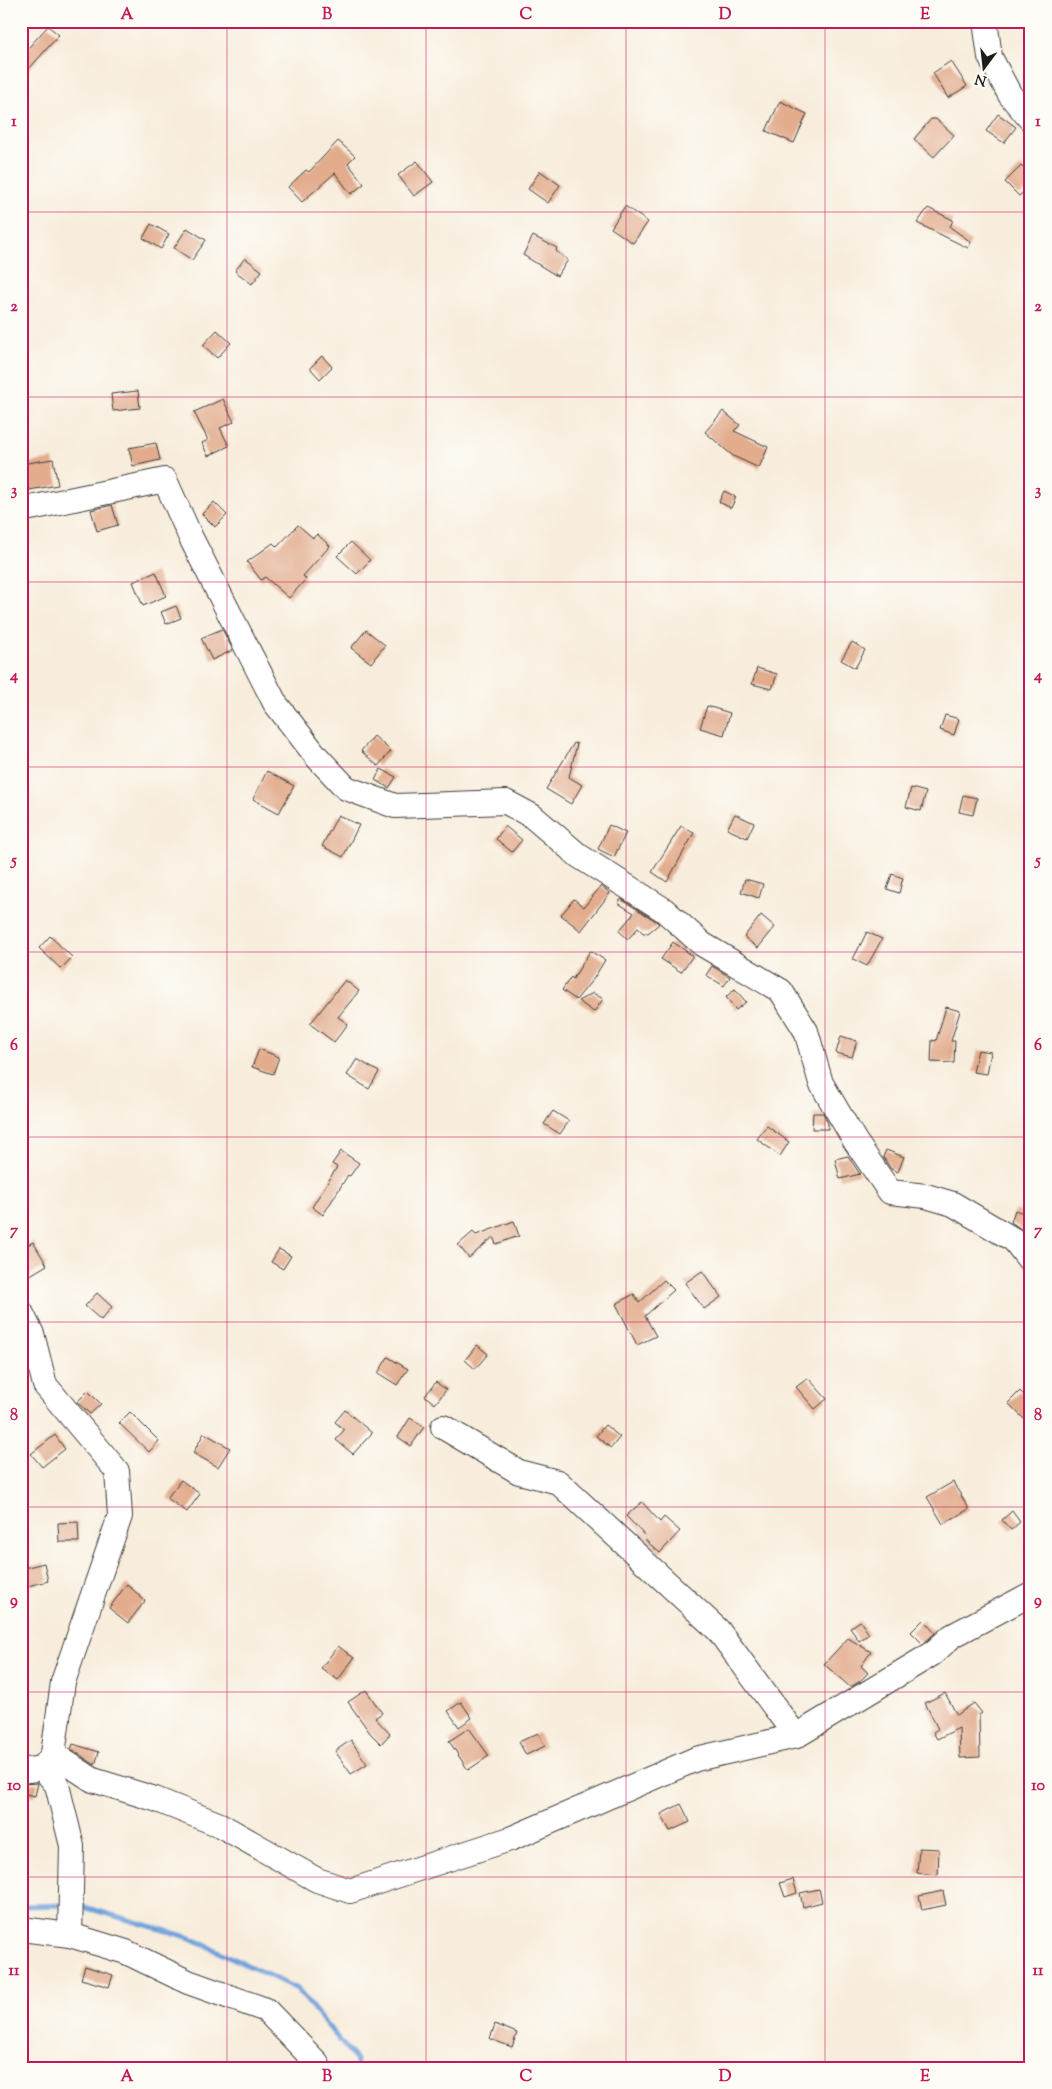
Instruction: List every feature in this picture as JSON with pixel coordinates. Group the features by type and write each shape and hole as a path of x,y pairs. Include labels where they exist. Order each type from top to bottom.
{"street":[{"path":"985,21 990,57 1010,95 1031,120"},
{"path":"21,510 165,480 191,538 275,703 317,757 346,788 395,806 506,802 532,816 579,856 664,910 702,944 781,991 806,1031 821,1083 855,1141 890,1192 926,1196 952,1204 1014,1240 1031,1262"},
{"path":"21,1312 32,1334 45,1385 117,1471 120,1516 63,1682 39,1764"},
{"path":"443,1427 519,1472 558,1482 718,1630 796,1736"},
{"path":"39,1764 155,1799 220,1825 317,1880 350,1891 510,1839 696,1759 796,1736 932,1654 952,1636 1031,1594"},
{"path":"39,1764 57,1785 72,1846 71,1916"},
{"path":"21,1930 71,1916 126,1952 188,1982 266,2010 317,2062 319,2068"}],"building":[{"path":"48,26 59,35 21,78 21,56"},
{"path":"951,61 967,86 948,98 933,73"},
{"path":"780,101 807,114 794,143 766,131"},
{"path":"998,114 1016,127 1004,143 986,131"},
{"path":"931,119 936,119 954,135 934,157 914,139"},
{"path":"338,141 355,156 348,163 364,184 351,194 335,173 302,202 288,187 306,170 309,172"},
{"path":"417,161 433,182 414,196 398,175"},
{"path":"1021,166 1031,176 1031,185 1019,196 1005,182"},
{"path":"540,171 560,185 548,203 528,189"},
{"path":"625,206 648,222 633,243 611,228"},
{"path":"928,208 953,220 950,227 971,242 968,248 917,223"},
{"path":"151,224 169,234 161,249 143,238"},
{"path":"187,228 206,240 192,260 174,248"},
{"path":"533,236 557,248 556,251 568,260 557,276 523,255"},
{"path":"245,258 262,271 252,284 235,271"},
{"path":"217,330 231,343 217,358 203,345"},
{"path":"322,356 332,367 320,379 310,368"},
{"path":"138,391 140,408 113,411 111,394"},
{"path":"223,399 234,422 220,428 229,446 208,456 202,443 208,440 194,412"},
{"path":"723,411 740,425 734,431 768,447 759,468 733,456 705,432"},
{"path":"156,443 160,460 133,466 129,448"},
{"path":"53,459 58,485 21,490 21,464"},
{"path":"724,491 736,497 731,508 719,502"},
{"path":"214,502 227,515 215,527 202,514"},
{"path":"112,505 118,525 97,531 91,510"},
{"path":"298,525 313,538 317,534 330,546 303,576 306,579 289,598 265,577 261,580 247,562 273,543 277,547"},
{"path":"351,542 370,560 357,574 337,556"},
{"path":"156,572 166,596 143,606 133,582"},
{"path":"176,606 181,618 166,624 161,612"},
{"path":"222,629 233,650 212,660 201,638"},
{"path":"366,630 385,645 371,663 351,648"},
{"path":"852,642 865,650 855,668 841,660"},
{"path":"757,668 777,674 772,689 752,684"},
{"path":"707,706 730,713 724,735 700,728"},
{"path":"945,715 959,719 954,735 940,730"},
{"path":"374,736 391,751 378,766 361,751"},
{"path":"574,743 577,744 569,777 582,785 571,804 546,789"},
{"path":"381,769 396,777 389,788 375,780"},
{"path":"267,771 294,786 279,813 253,799"},
{"path":"911,788 926,792 921,811 906,807"},
{"path":"963,795 977,798 973,815 959,812"},
{"path":"735,814 754,823 747,838 727,829"},
{"path":"338,815 359,825 343,857 322,846"},
{"path":"609,825 626,833 614,857 598,849"},
{"path":"505,826 522,840 512,852 496,839"},
{"path":"681,826 694,833 667,882 652,872"},
{"path":"892,874 903,878 899,893 887,889"},
{"path":"745,879 763,884 759,898 741,892"},
{"path":"601,886 610,893 581,931 561,915 574,899 584,907"},
{"path":"621,899 659,924 648,933 643,933 638,928 628,939 619,931 634,913 618,903"},
{"path":"761,915 775,927 758,948 744,937"},
{"path":"867,932 882,939 867,966 853,959"},
{"path":"50,936 72,957 61,969 39,948"},
{"path":"673,942 693,956 681,972 661,959"},
{"path":"590,951 605,960 594,978 576,1000 562,990 571,977 573,979"},
{"path":"712,966 730,977 724,986 706,975"},
{"path":"345,980 359,991 338,1017 348,1024 334,1042 310,1024"},
{"path":"735,989 746,1002 736,1010 726,997"},
{"path":"593,993 603,999 594,1012 578,1001"},
{"path":"946,1007 960,1011 951,1041 955,1041 954,1063 931,1062 932,1040 936,1041"},
{"path":"841,1036 857,1041 852,1057 836,1053"},
{"path":"259,1049 279,1057 273,1074 252,1067"},
{"path":"978,1050 991,1052 987,1074 973,1072"},
{"path":"357,1059 379,1072 369,1089 347,1075"},
{"path":"553,1111 569,1121 560,1134 544,1124"},
{"path":"813,1113 823,1113 828,1123 828,1129 812,1129"},
{"path":"767,1126 789,1142 780,1156 757,1139"},
{"path":"886,1150 904,1157 898,1172 891,1169 883,1157"},
{"path":"341,1151 359,1163 350,1176 348,1175 323,1215 312,1207 337,1167 332,1164"},
{"path":"848,1156 860,1174 840,1179 835,1159"},
{"path":"1015,1210 1031,1216 1025,1232 1011,1222"},
{"path":"514,1221 519,1236 496,1244 493,1237 469,1258 458,1245 473,1232 476,1235"},
{"path":"33,1242 47,1265 27,1277 21,1268 21,1249"},
{"path":"279,1249 291,1256 283,1269 271,1262"},
{"path":"702,1271 721,1297 704,1309 685,1283"},
{"path":"664,1280 674,1290 645,1316 656,1336 637,1345 616,1304 634,1294 639,1303"},
{"path":"97,1293 112,1307 101,1320 85,1306"},
{"path":"477,1345 488,1354 475,1369 465,1360"},
{"path":"388,1357 408,1369 397,1385 378,1373"},
{"path":"808,1378 827,1399 815,1409 796,1387"},
{"path":"436,1382 446,1390 435,1404 425,1396"},
{"path":"88,1391 101,1404 90,1414 77,1402"},
{"path":"1020,1391 1031,1402 1031,1412 1024,1419 1008,1403"},
{"path":"345,1410 372,1433 353,1454 336,1440 344,1430 335,1422"},
{"path":"130,1412 159,1441 149,1452 119,1423"},
{"path":"410,1418 424,1427 411,1446 398,1437"},
{"path":"605,1425 620,1437 611,1448 596,1436"},
{"path":"204,1433 230,1448 218,1467 193,1453"},
{"path":"55,1435 65,1449 42,1467 31,1454"},
{"path":"181,1480 200,1494 187,1512 167,1498"},
{"path":"953,1482 969,1509 943,1524 927,1497"},
{"path":"642,1502 660,1522 664,1517 680,1531 660,1553 644,1539 646,1537 626,1516"},
{"path":"1012,1511 1020,1522 1011,1530 1002,1520"},
{"path":"78,1522 79,1542 59,1542 58,1523"},
{"path":"44,1563 48,1581 28,1586 24,1568"},
{"path":"127,1584 145,1601 128,1623 109,1608"},
{"path":"923,1620 935,1633 923,1644 911,1632"},
{"path":"860,1621 869,1634 859,1641 850,1628"},
{"path":"848,1638 871,1652 861,1666 868,1673 859,1682 850,1687 824,1664"},
{"path":"338,1646 354,1658 338,1680 321,1668"},
{"path":"366,1690 382,1713 375,1718 390,1734 381,1744 370,1733 348,1702"},
{"path":"945,1693 957,1715 974,1703 982,1713 979,1715 980,1757 960,1758 959,1728 937,1739 933,1732 938,1729 925,1703"},
{"path":"461,1702 472,1718 459,1727 448,1711"},
{"path":"469,1728 489,1756 468,1770 449,1741"},
{"path":"538,1733 545,1746 526,1755 519,1742"},
{"path":"351,1740 367,1764 351,1774 335,1751"},
{"path":"73,1744 99,1752 95,1765 71,1749"},
{"path":"38,1783 35,1796 21,1793 21,1784"},
{"path":"681,1804 690,1822 670,1831 661,1814"},
{"path":"919,1848 939,1849 938,1875 917,1873"},
{"path":"793,1879 797,1893 785,1897 780,1883"},
{"path":"819,1889 822,1902 803,1907 800,1893"},
{"path":"943,1891 946,1905 922,1910 919,1896"},
{"path":"85,1966 113,1975 109,1987 81,1979"},
{"path":"495,2024 517,2033 512,2047 490,2039"}],"waterway":[{"path":"21,1906 66,1905"},
{"path":"77,1905 191,1938 297,1989 356,2060 358,2068"}]}
